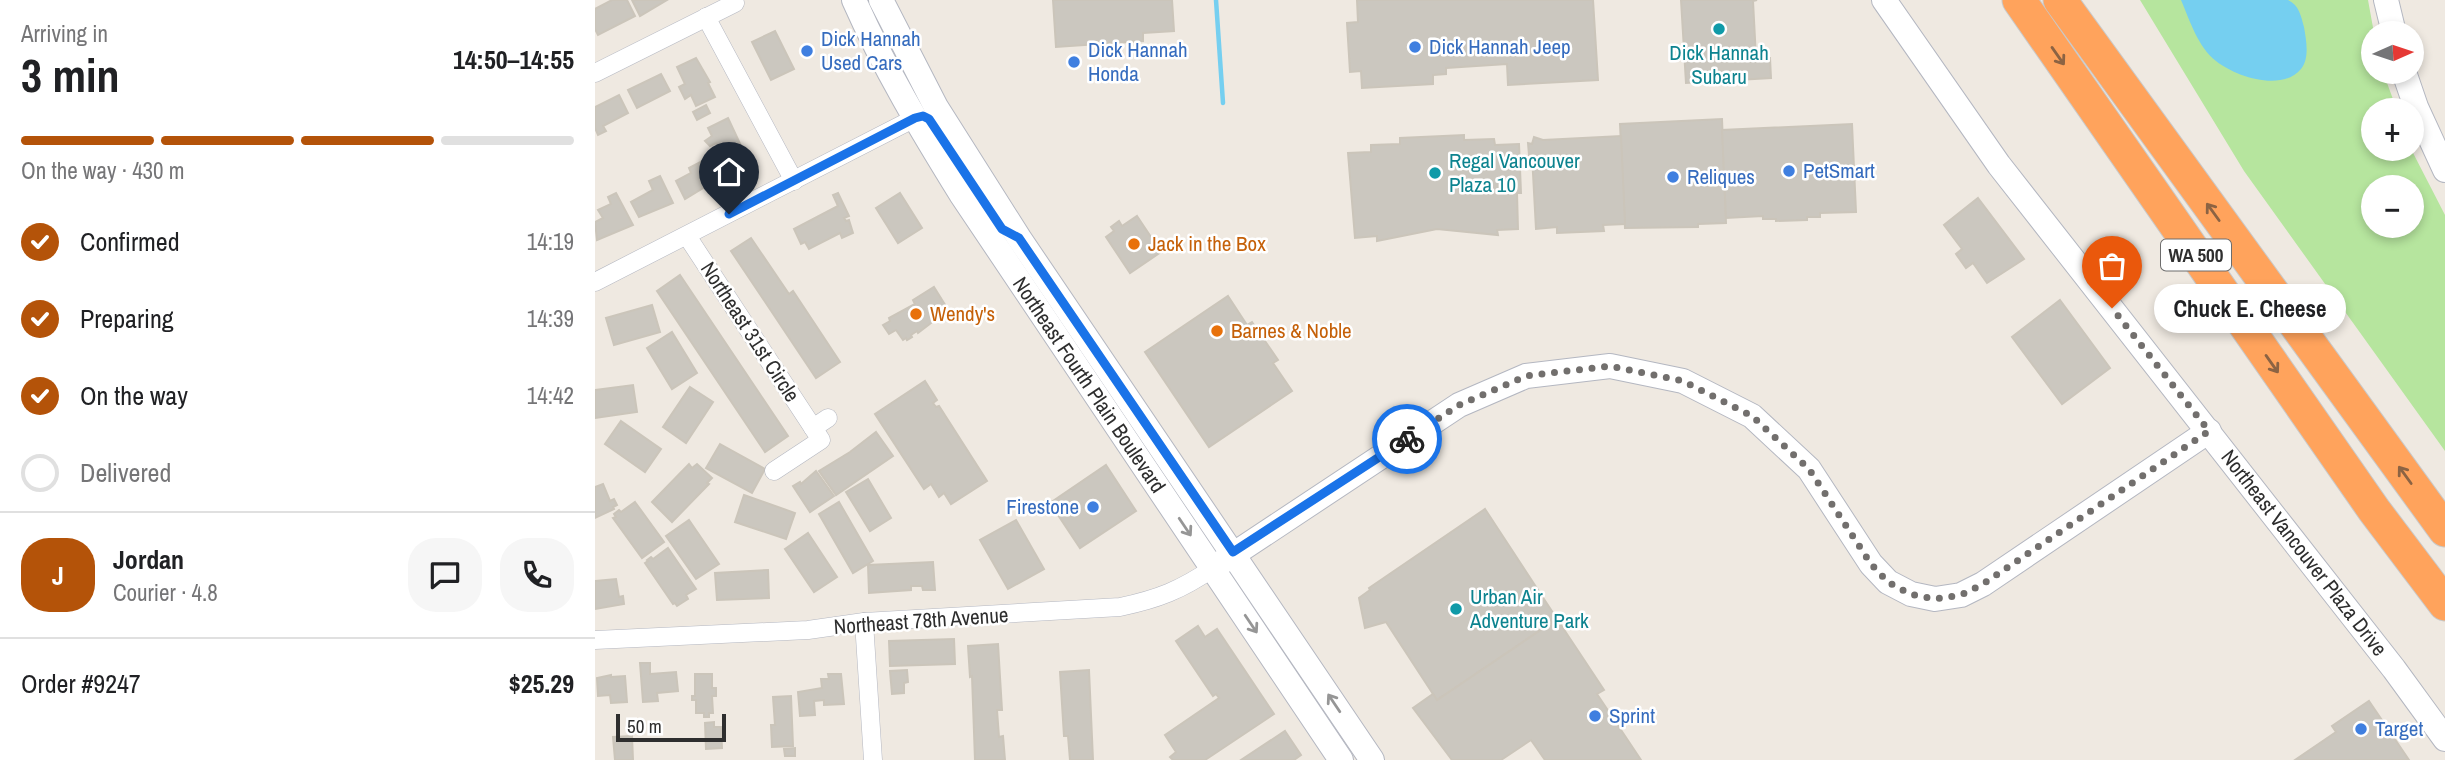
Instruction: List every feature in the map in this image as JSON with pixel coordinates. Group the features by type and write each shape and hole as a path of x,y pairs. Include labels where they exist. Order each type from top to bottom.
{"highway":[{"name":"WA 500","path":"2019,0 2374,510 2445,604"},
{"name":"WA 500","path":"2060,0 2445,530"},
{"path":"2085,0 2170,132 2189,180"},
{"path":"2374,510 2445,622"}],"street":[{"name":"Northeast Fourth Plain Boulevard","path":"854,0 865,26 915,118 961,194 1341,760"},
{"name":"Northeast Fourth Plain Boulevard","path":"881,0 936,107 1019,238 1372,760"},
{"name":"Northeast Vancouver Plaza Drive","path":"1884,0 1999,165 2394,669 2445,739"},
{"path":"2386,0 2391,21"},
{"path":"595,73 734,3"},
{"path":"706,17 794,181"},
{"path":"2408,84 2445,170"},
{"path":"595,282 923,116 929,119 1002,229 1019,238"},
{"name":"Northeast 31st Circle","path":"687,236 821,423 821,440 774,471"},
{"name":"Northeast 78th Avenue","path":"595,640 808,630 864,622 1120,607 1164,596 1192,583 1233,552 1459,405 1526,376 1610,366 1683,381 1752,416 1809,469 1871,564 1888,582 1910,594 1935,599 1961,595 1983,584 2209,431"},
{"path":"864,622 873,760"}],"green space":[{"path":"2140,0 2368,0 2372,21 2361,21 2361,84 2387,84 2393,98 2361,98 2361,161 2417,161 2445,215 2445,451 2244,171"}],"water":[{"path":"2181,0 2292,2 2301,15 2304,27 2307,48 2304,65 2293,76 2271,81 2247,77 2225,67 2204,49"}],"building":[{"path":"612,0 627,0 635,16 598,35 595,29 595,9"},
{"path":"632,0 667,0 640,16"},
{"path":"1053,0 1172,0 1174,31 1143,33 1143,41 1056,47"},
{"path":"1357,0 1593,0 1598,80 1508,85 1507,64 1446,68 1446,74 1433,75 1433,84 1362,88 1361,71 1350,72 1347,23 1358,22"},
{"name":"Dick Hannah Subaru","path":"1681,0 1757,0 1753,1 1756,58 1770,58 1771,78 1686,83"},
{"path":"775,31 794,69 771,80 752,42"},
{"path":"696,58 715,97 696,106 691,95 685,99 679,87 685,84 677,67"},
{"path":"661,74 670,91 637,108 628,90"},
{"path":"619,95 628,113 603,126 606,131 598,135 595,128 595,107"},
{"path":"706,105 710,113 697,120 693,112"},
{"path":"728,118 750,165 732,174 716,143 710,146 705,141 712,136 708,128"},
{"name":"Reliques","path":"1722,119 1726,223 1698,224 1698,227 1625,228 1620,124"},
{"name":"PetSmart","path":"1852,124 1856,212 1820,213 1820,217 1807,217 1807,220 1776,221 1763,219 1763,216 1726,218 1722,130"},
{"name":"Regal Vancouver Plaza 10","path":"1464,135 1464,140 1494,139 1495,145 1519,144 1521,193 1517,193 1518,229 1497,230 1498,235 1437,229 1377,241 1377,236 1355,238 1348,153 1371,152 1371,145 1400,144 1400,138"},
{"path":"1621,136 1625,224 1603,225 1604,231 1557,233 1557,227 1536,229 1532,155 1529,155 1528,143 1532,144 1534,137 1543,140"},
{"path":"706,159 718,179 685,199 676,181 691,173 689,168"},
{"path":"660,176 673,203 639,217 631,202 653,190 649,181"},
{"path":"616,193 633,225 597,240 595,222 603,218 598,210 611,204 608,197"},
{"path":"838,193 849,216 844,218 849,220 853,233 842,238 840,233 809,249 805,242 801,244 794,229 838,206 833,195"},
{"path":"900,193 922,228 898,243 876,208"},
{"path":"1978,198 2024,259 1987,283 1973,263 1966,268 1956,254 1962,249 1944,225"},
{"name":"Jack in the Box","path":"1137,216 1161,252 1130,273 1106,237 1114,231 1111,227 1119,221 1122,226"},
{"path":"751,238 789,294 793,291 840,362 816,378 731,251"},
{"path":"680,275 788,436 765,452 657,291"},
{"name":"Wendy's","path":"934,287 947,308 932,317 935,320 907,340 903,340 896,330 889,334 883,325 890,321 889,318 915,304 913,300"},
{"name":"Barnes & Noble","path":"1228,296 1247,325 1252,322 1278,360 1273,363 1292,391 1209,447 1145,352"},
{"path":"2060,300 2110,368 2062,404 2012,337"},
{"path":"652,305 660,332 614,345 606,318"},
{"path":"672,332 697,373 672,389 647,348"},
{"path":"925,381 937,400 933,403 936,407 939,406 987,481 951,504 944,493 939,497 931,484 924,489 875,414"},
{"path":"633,385 637,412 595,418 595,390"},
{"path":"690,387 713,402 686,443 663,427"},
{"path":"621,421 661,449 645,472 605,444"},
{"path":"876,432 893,456 836,495 819,471"},
{"path":"720,444 765,469 752,493 706,468"},
{"path":"689,464 692,468 697,464 712,478 672,522 652,502"},
{"name":"Firestone","path":"1106,465 1136,511 1080,548 1050,503"},
{"path":"816,471 834,496 810,512 793,486 800,482 801,484"},
{"path":"868,479 891,518 870,531 846,492"},
{"path":"603,484 610,501 614,499 617,505 595,518 595,487"},
{"path":"744,495 795,513 786,539 735,522"},
{"path":"635,502 664,542 642,558 613,518 619,510 621,512"},
{"path":"839,502 873,561 853,573 819,514"},
{"name":"Urban Air Adventure Park","path":"1485,509 1557,619 1437,700 1386,622 1365,628 1359,598 1370,590 1369,588"},
{"path":"689,520 719,564 696,579 666,536"},
{"path":"1016,520 1044,569 1008,589 980,540"},
{"path":"808,533 837,577 814,592 785,549"},
{"path":"668,548 696,589 686,595 688,599 677,606 645,563"},
{"path":"933,562 935,590 911,586 911,590 869,593 868,565"},
{"path":"768,570 769,598 717,600 715,573"},
{"path":"616,579 619,597 623,596 624,604 595,609 595,581"},
{"path":"1557,619 1604,690 1597,694 1641,760 1545,760 1531,740 1501,760 1452,760 1413,708 1433,694 1437,700"},
{"path":"1198,626 1205,637 1217,629 1274,714 1205,760 1173,760 1170,757 1176,752 1165,735 1219,698 1216,694 1213,696 1176,641"},
{"path":"954,639 955,664 890,666 889,641"},
{"path":"998,644 1002,710 997,710 999,737 1003,736 1005,760 975,760 972,676 970,677 968,646"},
{"path":"640,663 650,663 650,674 676,672 678,691 657,693 658,701 643,702"},
{"path":"907,670 908,682 904,683 904,693 892,694 890,671"},
{"path":"1089,670 1093,760 1070,760 1068,736 1064,736 1060,672"},
{"path":"695,674 712,674 712,688 716,688 716,696 712,696 713,713 709,713 709,717 704,717 704,713 696,713 696,700 692,700 692,696 695,696"},
{"path":"828,674 841,674 844,704 824,705 824,700 814,701 815,715 800,716 798,692 822,688 821,679 829,679"},
{"path":"625,676 627,702 611,703 610,695 598,696 597,678"},
{"path":"791,696 793,746 772,747 771,725 775,725 773,697"},
{"name":"Target","path":"2369,701 2409,760 2295,760 2336,732 2332,726"},
{"path":"714,722 714,727 721,727 722,748 706,749 705,723"},
{"path":"1285,731 1301,755 1294,760 1241,760"},
{"path":"632,736 633,760 615,760 613,737"},
{"path":"795,748 795,756 785,756 784,749"}],"waterway":[{"path":"1216,0 1223,103"}],"way so far":[{"path":"1407,439 1459,405 1526,376 1610,366 1683,381 1752,416 1809,469 1871,564 1888,582 1910,594 1935,599 1961,595 1983,584 2209,431 2112,308"}],"place":[{"name":"Dick Hannah Subaru","path":"1719,29"},
{"name":"Dick Hannah Jeep","path":"1415,47"},
{"name":"Dick Hannah Used Cars","path":"807,51"},
{"name":"Dick Hannah Honda","path":"1074,62"},
{"name":"PetSmart","path":"1789,171"},
{"name":"Regal Vancouver Plaza 10","path":"1435,173"},
{"name":"Reliques","path":"1673,177"},
{"name":"Jack in the Box","path":"1134,244"},
{"name":"Chuck E. Cheese","path":"2112,308"},
{"name":"Wendy's","path":"916,314"},
{"name":"Barnes & Noble","path":"1217,331"},
{"name":"Firestone","path":"1093,507"},
{"name":"Urban Air Adventure Park","path":"1456,609"},
{"name":"Sprint","path":"1595,716"},
{"name":"Target","path":"2361,729"}],"route":[{"path":"729,214 915,118 923,116 929,119 1002,229 1019,238 1233,552 1407,439"}]}
